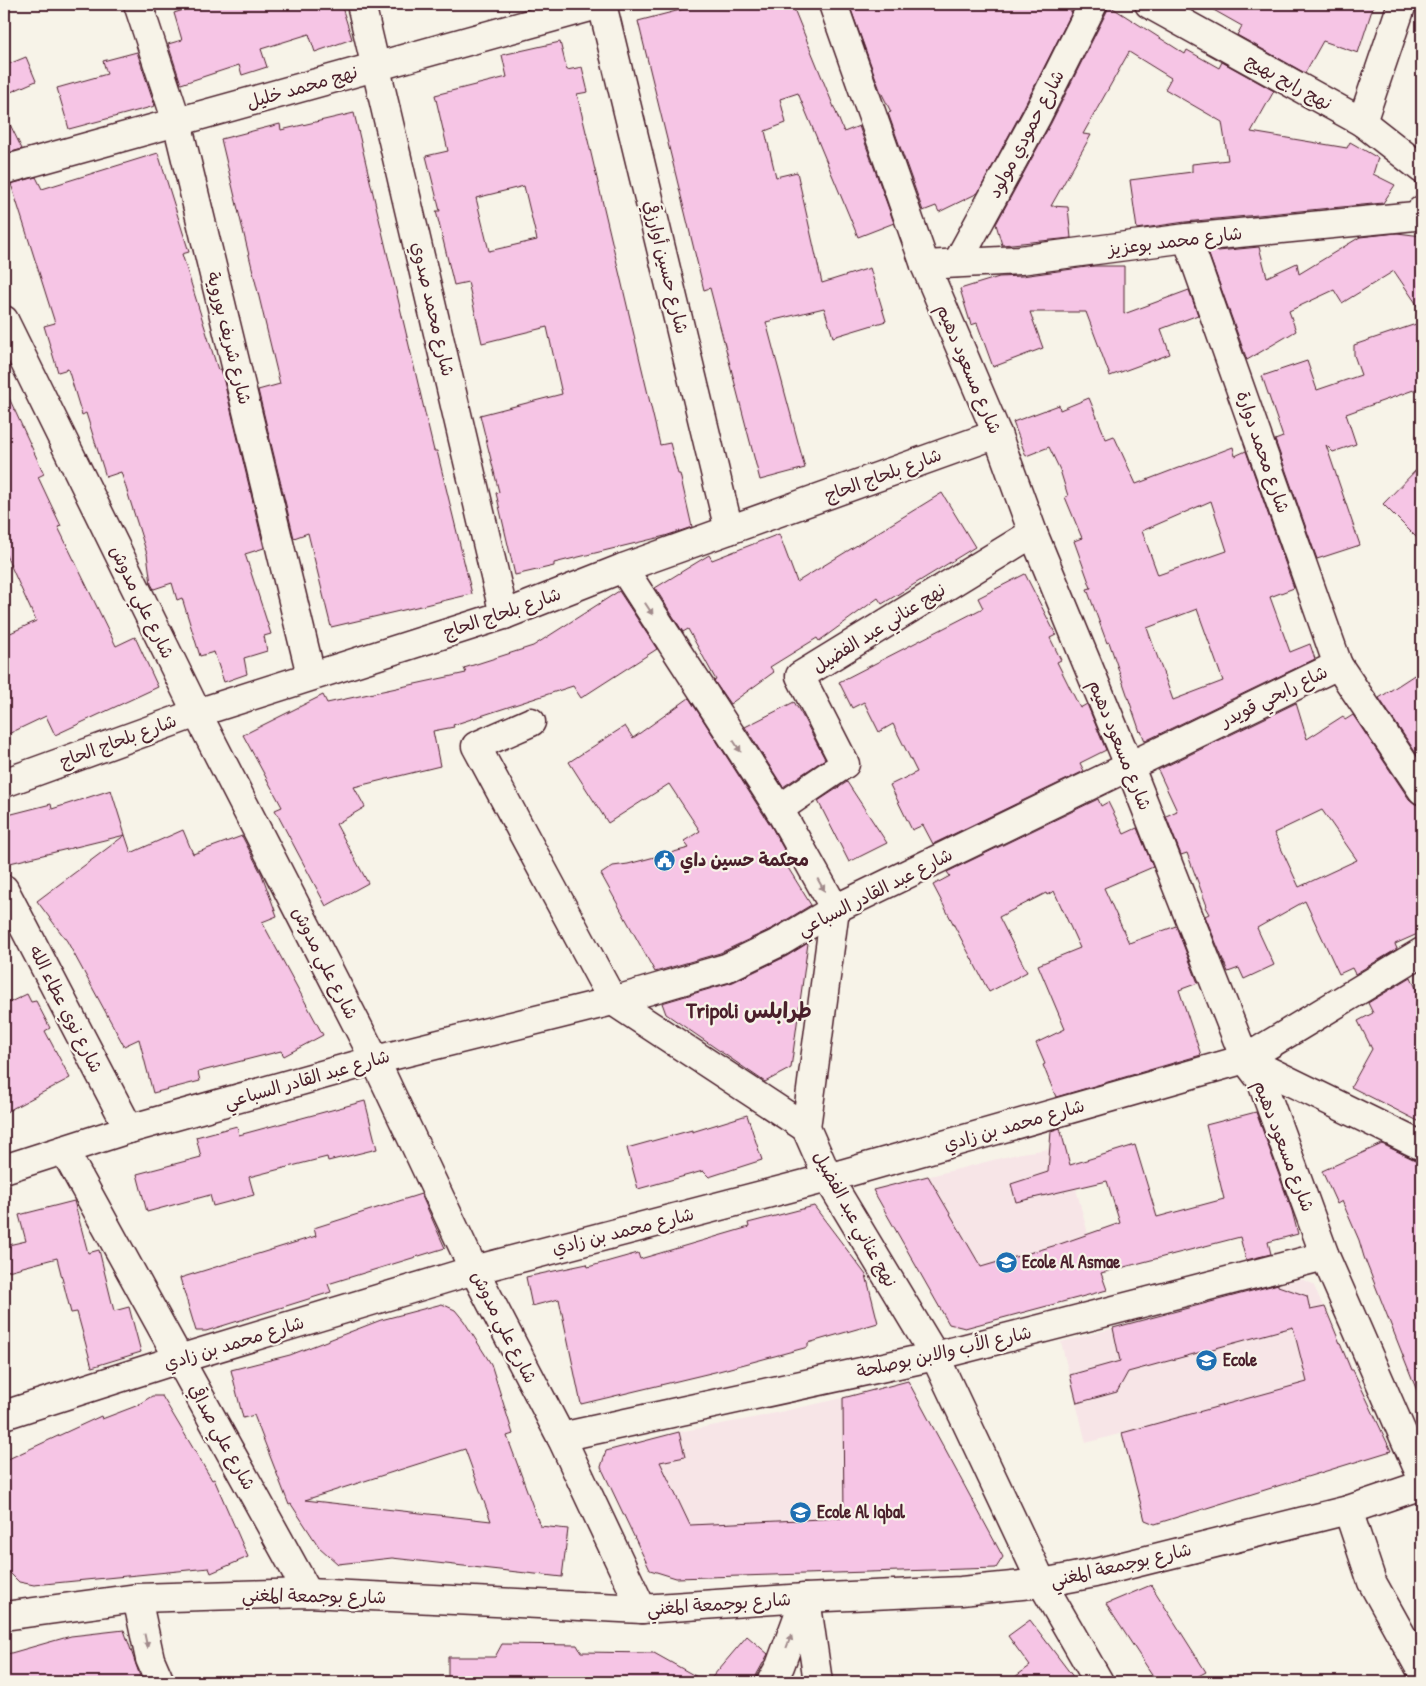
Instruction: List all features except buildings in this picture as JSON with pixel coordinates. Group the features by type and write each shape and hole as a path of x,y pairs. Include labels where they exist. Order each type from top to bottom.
{"street":[{"name":"شارع شريف بوروية","path":"138,4 177,122 311,675"},
{"name":"شارع محمد صدوي","path":"361,4 504,615"},
{"name":"نهج محمد خليل","path":"4,170 602,4"},
{"name":"شارع حسين أوارزقي","path":"602,4 729,530"},
{"name":"شارع مسعود دهيم","path":"833,4 925,265 997,434 1032,533 1130,766 1245,1059 1261,1080 1325,1256 1422,1478"},
{"name":"شارع حمودي مولود","path":"956,263 1037,116 1093,4"},
{"name":"نهج رابح بهيج","path":"1149,4 1362,122 1422,168"},
{"path":"1362,122 1402,4"},
{"name":"شارع محمد بوعزيز","path":"925,265 1020,260 1187,238 1415,216 1422,210"},
{"name":"شارع محمد دوارة","path":"1187,238 1338,666"},
{"name":"شارع علي مدوش","path":"4,320 197,713 375,1060 474,1270 561,1437 642,1609"},
{"name":"شارع بلحاج الحاج","path":"4,783 197,713 311,675 504,615 623,568 997,434"},
{"name":"نهج عناني عبد الفضيل","path":"779,809 845,764 800,676 1032,533"},
{"path":"531,722 476,746 613,1001 806,1128 835,909 779,809 623,568"},
{"name":"شاع رابحي قويدر","path":"1130,766 1338,666 1422,790"},
{"name":"شارع عبد القادر السباعي","path":"4,1169 129,1129 375,1060 613,1001 726,968 780,942 835,909 1130,766"},
{"name":"شارع نوي عطاء الله","path":"4,889 129,1129"},
{"name":"شارع محمد بن زادي","path":"4,1415 179,1359 474,1270 828,1178 1245,1059 1422,952"},
{"path":"1245,1059 1422,1146"},
{"name":"نهج عناني عبد الفضيل","path":"806,1128 828,1178 935,1356 1042,1583 1099,1682"},
{"name":"شارع علي صداقي","path":"64,1150 308,1593"},
{"name":"شارع الأب والابن بوصلحة","path":"561,1437 935,1356 1325,1256"},
{"name":"شارع بوجمعة المغني","path":"6,1612 137,1598 308,1593 642,1609 806,1598 961,1591 1042,1583 1095,1573 1348,1510 1422,1485"},
{"path":"1348,1510 1372,1582 1422,1672"},
{"path":"137,1598 150,1658 160,1682"},
{"path":"771,1682 780,1666 806,1598"},
{"path":"806,1598 818,1682"}],"shaded area":[{"name":"Ecole Al Asmae","path":"1064,1143 1088,1234 1107,1290 965,1328 949,1324 877,1197 883,1188 1021,1153 1050,1149"},
{"name":"Ecole","path":"1301,1279 1313,1284 1353,1370 1086,1443 1061,1342"},
{"name":"Ecole Al Iqbal","path":"908,1381 1003,1557 996,1568 676,1578 650,1570 601,1467 606,1451 679,1432 843,1398"}],"place":[{"name":"محكمة حسين داي","path":"664,860"},
{"name":"Ecole Al Asmae","path":"1006,1262"},
{"name":"Ecole","path":"1207,1360"},
{"name":"Ecole Al Iqbal","path":"801,1512"}],"district":[{"name":"Tripoli طرابلس","path":"749,1010"}]}
